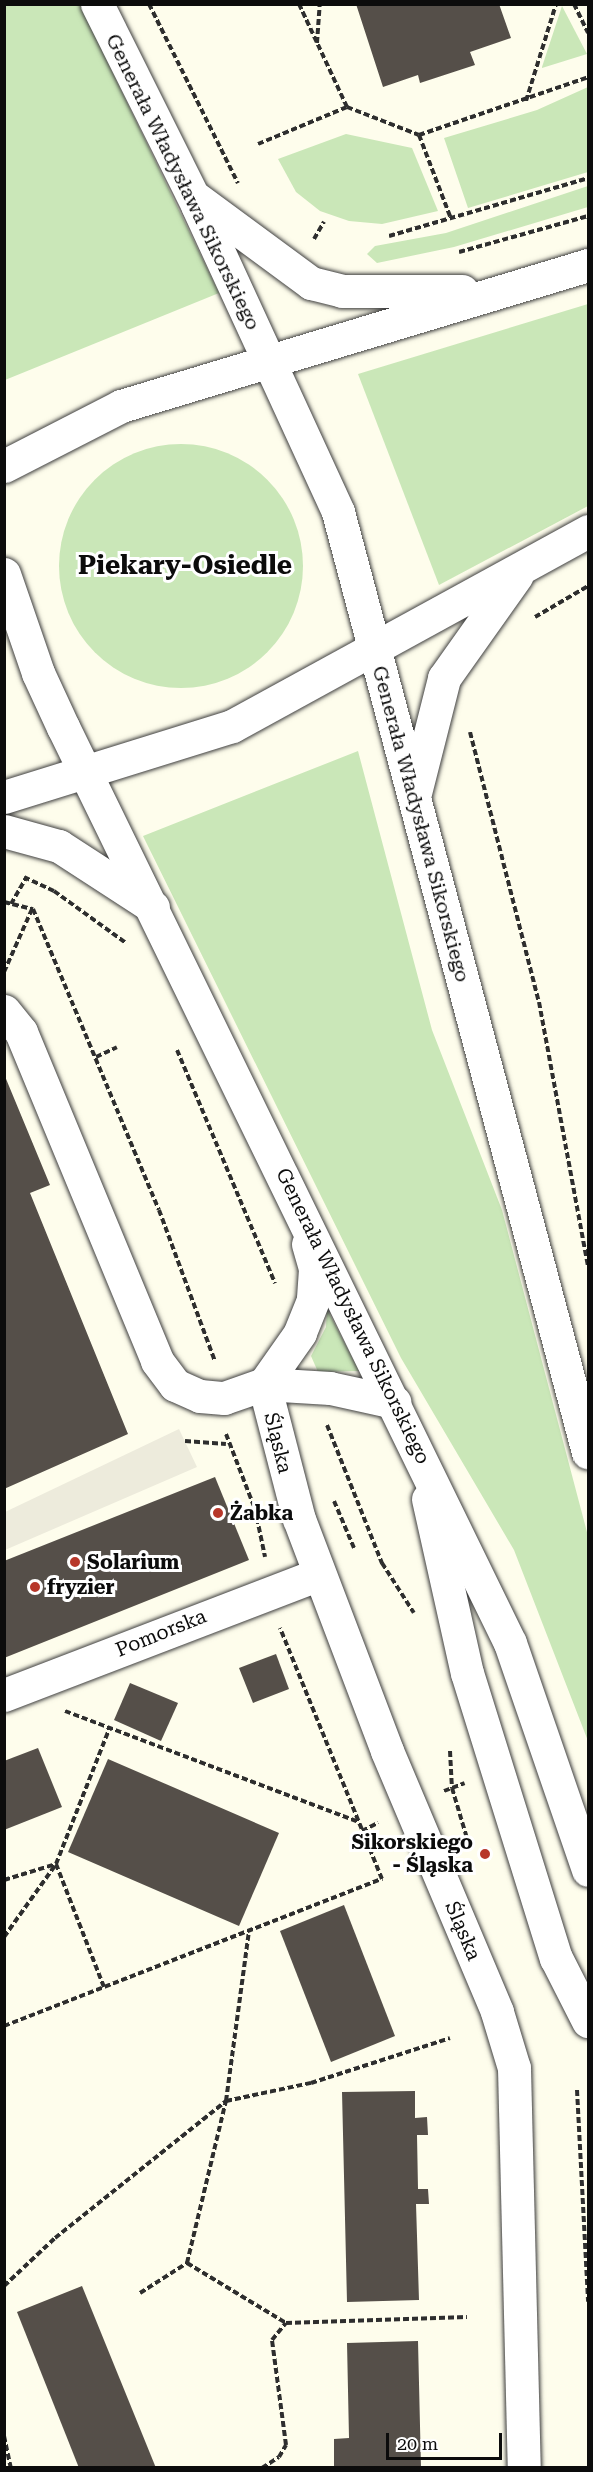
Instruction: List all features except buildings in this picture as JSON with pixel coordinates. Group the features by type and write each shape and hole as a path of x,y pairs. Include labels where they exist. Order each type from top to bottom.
{"street":[{"name":"Generała Władysława Sikorskiego","path":"97,4 193,196 268,360 324,475 375,648 588,1452"},
{"path":"193,196 311,283 342,291 496,291"},
{"path":"4,466 121,406 588,265"},
{"path":"4,797 88,773 232,726 588,531"},
{"path":"414,799 444,678 524,566"},
{"name":"Generała Władysława Sikorskiego","path":"4,574 38,673 155,908 510,1642 578,1811 588,1870"},
{"path":"4,831 59,846 155,908"},
{"path":"10,1027 157,1361 175,1385 200,1396 224,1398 264,1384 295,1339 313,1300 315,1269 298,1205"},
{"name":"Śląska","path":"394,1402 314,1388 264,1384 291,1498 319,1574 497,2013 514,2068 524,2468"},
{"path":"416,1448 466,1672 556,1958 588,2021"},
{"name":"Pomorska","path":"4,1695 272,1589 319,1574"}],"path":[{"path":"148,4 244,195"},
{"path":"299,4 347,107 419,135 526,102 588,76"},
{"path":"316,44 320,4"},
{"path":"526,102 556,4"},
{"path":"574,4 588,33"},
{"path":"258,144 347,107"},
{"path":"419,135 451,219"},
{"path":"389,236 588,178"},
{"path":"450,255 588,216"},
{"path":"305,234 314,239 324,222"},
{"path":"525,623 588,586"},
{"path":"472,722 470,732 539,1002 588,1267"},
{"path":"11,904 26,878 62,897 132,952"},
{"path":"4,902 33,909"},
{"path":"4,972 33,909"},
{"path":"33,909 159,1210"},
{"path":"175,1046 295,1339"},
{"path":"96,1057 117,1047"},
{"path":"314,1388 382,1563 416,1616"},
{"path":"185,1441 226,1444"},
{"path":"4,2026 382,1879 274,1612 272,1589"},
{"path":"56,1707 359,1822"},
{"path":"4,1937 56,1864 110,1727"},
{"path":"4,1880 56,1864"},
{"path":"56,1864 104,1987"},
{"path":"140,2293 187,2263 226,2101 249,1930"},
{"path":"4,2286 55,2238 226,2101 311,2083 450,2038"},
{"path":"576,2090 588,2302"},
{"path":"187,2263 286,2323 467,2317"},
{"path":"262,2468 279,2457 286,2445 272,2340 286,2323"},
{"path":"4,2436 11,2468"}],"green space":[{"path":"5,5 80,5 219,293 5,380"},
{"path":"562,6 587,54 542,68 542,67"},
{"path":"588,87 588,172 468,208 444,138 537,110"},
{"path":"346,134 412,148 438,211 382,224 349,221 320,211 296,192 278,159"},
{"path":"588,186 588,207 454,247 377,263 367,254 375,246 446,233"},
{"path":"588,304 588,506 439,585 358,374"},
{"path":"181,444 228,453 249,465 267,480 282,498 294,519 303,566 294,613 282,634 267,652 249,667 228,679 181,688 134,679 113,667 95,652 80,634 68,613 59,566 68,519 80,498 95,480 113,465 134,453"},
{"path":"358,751 432,1030 502,1210 588,1536 588,1741 514,1550 401,1358 143,836"},
{"path":"327,1309 359,1371 318,1372 311,1356 326,1327"}],"shaded area":[{"path":"179,1429 197,1467 5,1550 5,1512"}],"place":[{"name":"Żabka","path":"218,1513"},
{"name":"Solarium","path":"75,1562"},
{"name":"fryzier","path":"35,1587"},
{"name":"Sikorskiego - Śląska","path":"485,1854"}],"district":[{"name":"Piekary-Osiedle","path":"185,566"}]}
